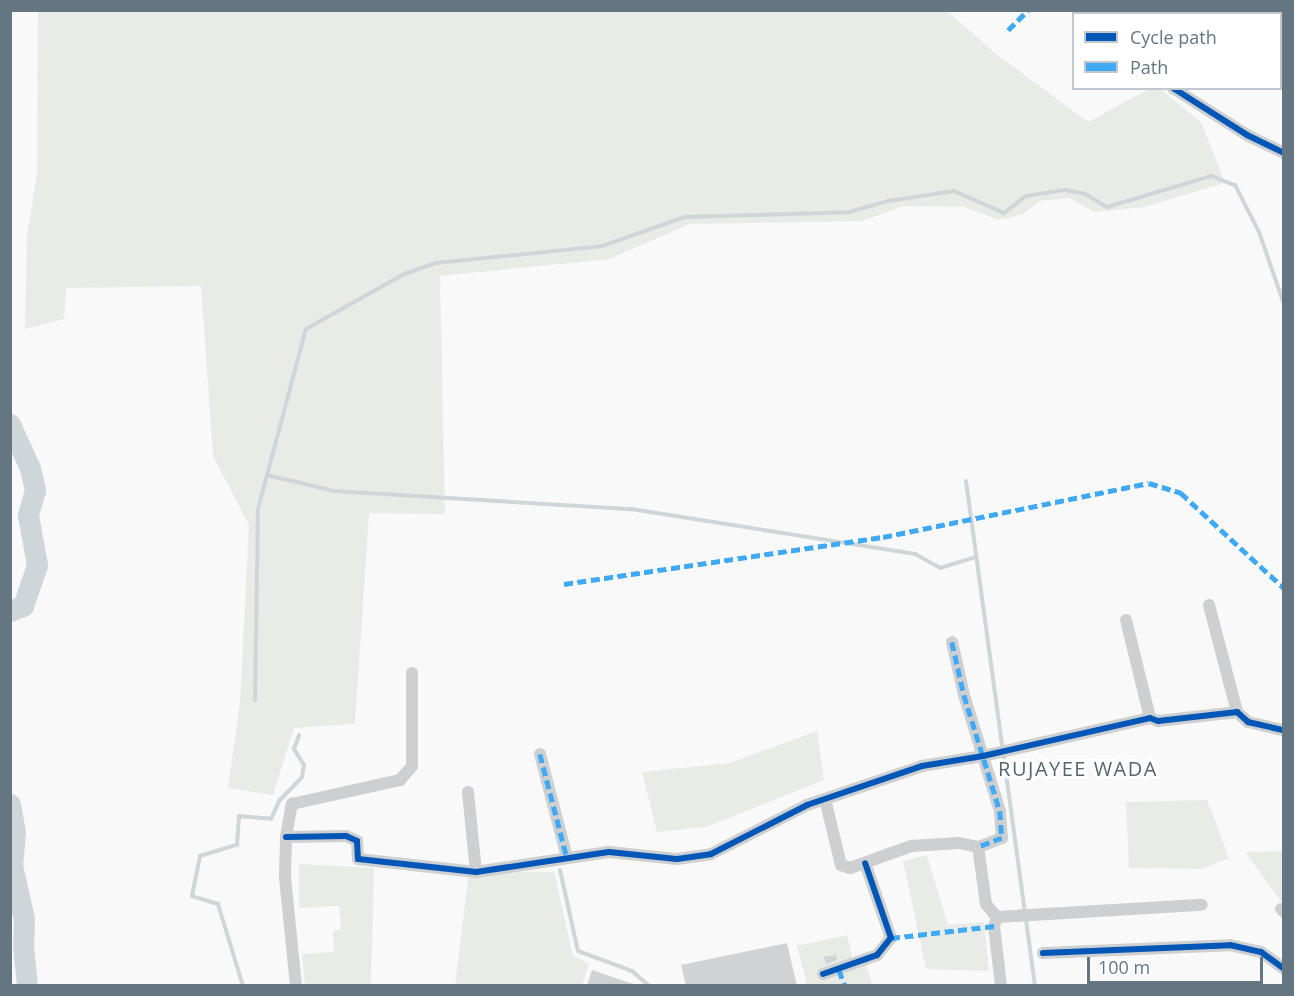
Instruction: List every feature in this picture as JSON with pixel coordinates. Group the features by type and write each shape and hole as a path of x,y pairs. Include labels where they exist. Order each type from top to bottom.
{"street":[{"path":"1176,90 1247,135 1284,153"},
{"path":"1209,605 1237,712 1248,722 1284,730"},
{"path":"1126,620 1150,718"},
{"path":"825,799 841,865 850,868 912,846 959,843 978,847 1002,837 1000,811 952,642"},
{"path":"296,986 285,877 286,837 292,804 400,780 412,766 412,673"},
{"path":"286,837 346,836 357,841 358,859 476,872 609,852 677,859 711,854 807,805 922,766 983,756 1150,718 1158,721 1237,712"},
{"path":"540,754 567,858"},
{"path":"468,792 476,872"},
{"path":"978,847 986,904 997,917"},
{"path":"824,974 877,955 891,938 865,863"},
{"path":"997,917 1202,905"},
{"path":"997,917 994,926 1001,986"},
{"path":"1043,953 1230,945 1261,952 1284,969"}],"shaded area":[{"path":"38,11 947,11 995,53 1088,122 1147,90 1161,90 1201,122 1225,183 1144,207 1094,212 1070,198 1039,201 1024,214 998,220 965,207 904,206 862,221 690,224 609,259 440,276 445,514 369,513 355,724 294,728 273,795 228,788 240,703 249,525 213,456 201,286 66,288 64,319 25,329 27,236 37,173"},
{"path":"1134,11 1215,11 1214,12"},
{"path":"817,731 824,780 706,827 657,832 642,772 730,763"},
{"path":"1207,800 1229,858 1201,869 1129,868 1126,802"},
{"path":"1283,851 1283,904 1245,852"},
{"path":"927,855 948,925 984,922 989,971 926,969 903,861"},
{"path":"299,864 374,868 371,985 305,985 302,954 334,952 333,931 341,929 339,906 299,908"},
{"path":"469,871 554,872 573,956 589,964 582,985 455,986"},
{"path":"847,935 853,962 865,959 872,985 807,985 797,946"}],"building":[{"path":"787,943 797,986 686,986 681,965"},
{"path":"836,955 837,960 826,964 824,957"},
{"path":"592,970 633,984 632,986 587,986"}],"waterway":[{"path":"255,700 258,509 306,329 404,274 436,263 602,246 685,217 849,212 888,201 954,191 1004,213 1026,196 1065,190 1085,194 1107,207 1211,176 1235,185 1259,232 1284,304"},
{"path":"10,424 30,468 35,490 28,515 37,565 23,606 10,611"},
{"path":"267,475 334,491 631,509 915,554 940,568 976,557"},
{"path":"966,481 1035,986"},
{"path":"243,986 218,904 192,896 200,856 237,845 239,816 271,819 279,801 302,777 304,765 294,749 299,735"},
{"path":"10,804 15,832 12,865 24,919 23,945 27,986"},
{"path":"560,870 578,951 632,971 649,986"}],"marked path":[{"path":"1008,30 1028,10"},
{"path":"564,584 883,537 1149,483 1181,493 1284,588"},
{"path":"952,642 964,695 1000,811 1002,838 978,847"},
{"path":"540,754 567,858"},
{"path":"891,938 994,926"},
{"path":"839,970 845,986"}],"cycle path":[{"path":"1176,90 1247,135 1284,153"},
{"path":"286,837 346,836 357,841 358,859 476,872 609,852 677,859 711,854 807,805 922,766 983,756 1150,718 1158,721 1237,712 1248,722 1284,730"},
{"path":"823,974 877,955 891,938 865,863"},
{"path":"1043,953 1230,945 1261,952 1284,969"}],"district":[{"name":"RUJAYEE WADA","path":"1078,768"}]}
